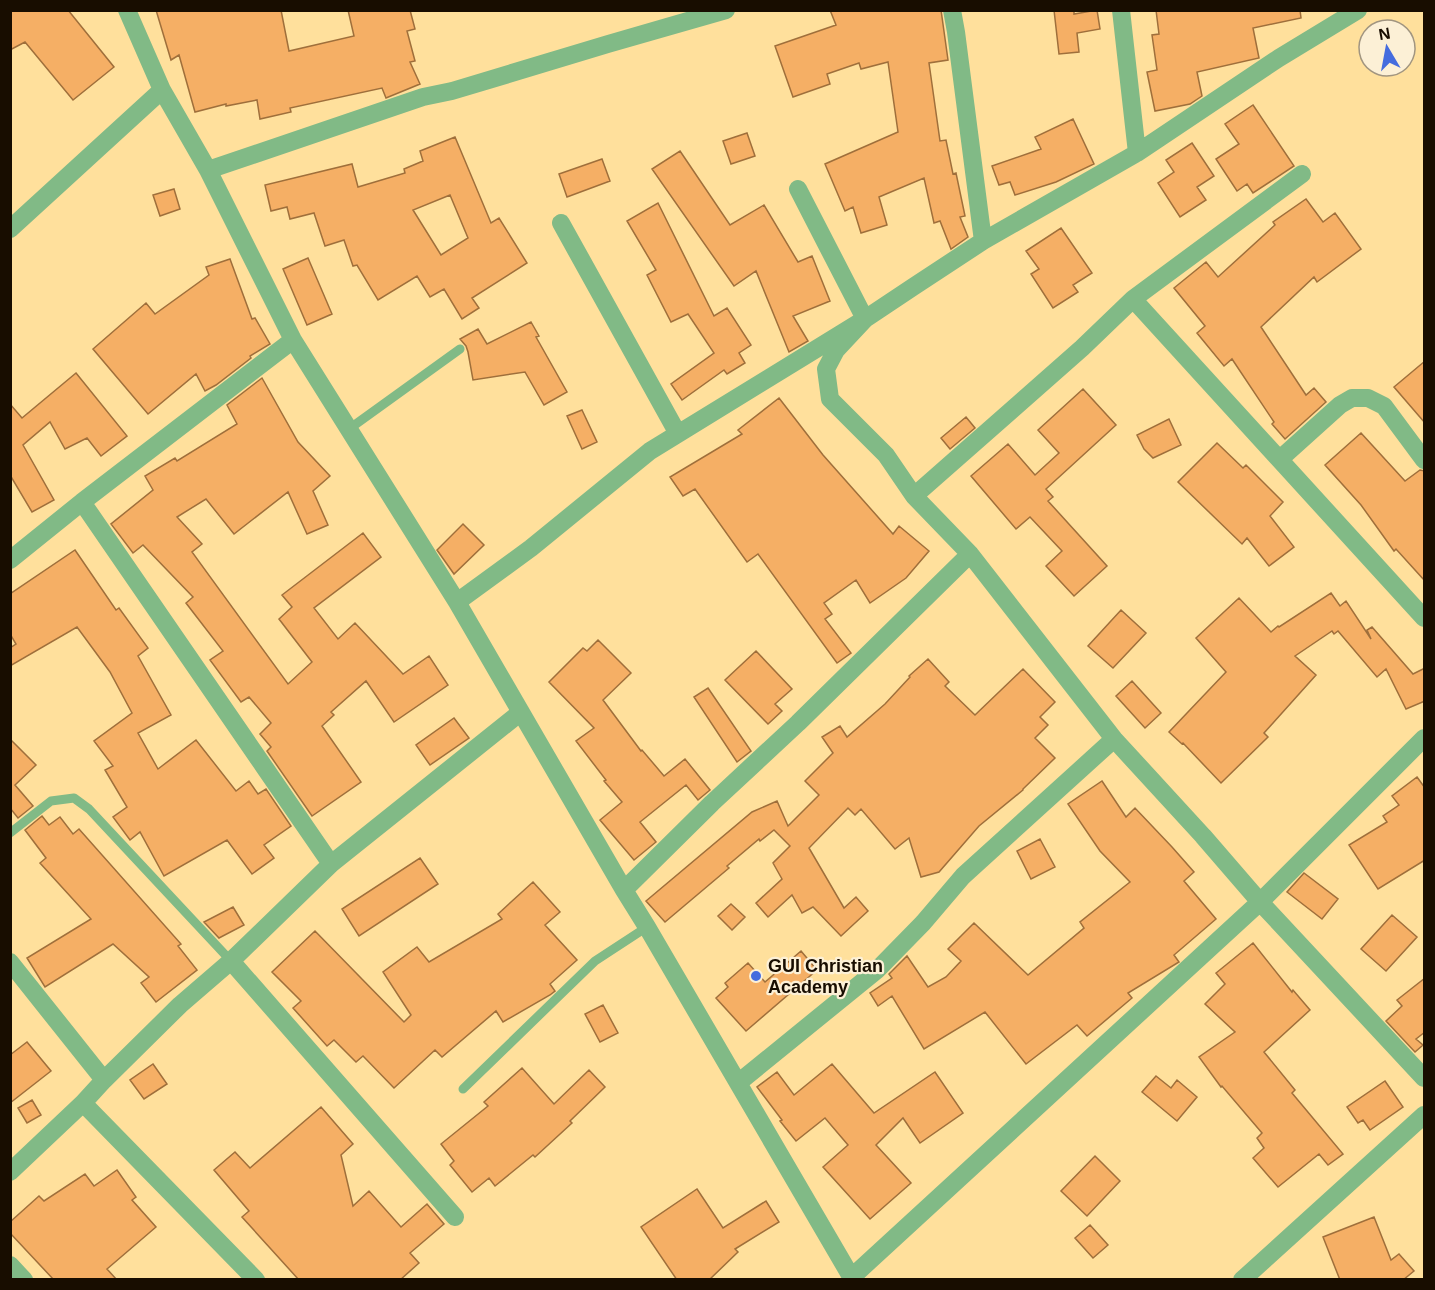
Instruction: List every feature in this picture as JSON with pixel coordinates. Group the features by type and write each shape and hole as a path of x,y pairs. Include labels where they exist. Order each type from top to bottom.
{"street":[{"path":"127,10 162,90 208,170 294,340 457,602 852,1278 1260,902 1425,738"},
{"path":"208,170 423,97 461,88 726,10"},
{"path":"952,10 982,241"},
{"path":"1121,10 1137,153"},
{"path":"457,602 531,548 650,451 865,319 982,241 1137,153 1279,58 1358,10"},
{"path":"10,229 162,90"},
{"path":"914,496 1082,348 1133,299 1302,174"},
{"path":"798,189 865,319"},
{"path":"561,224 678,434"},
{"path":"1133,299 1425,618"},
{"path":"865,319 836,350 826,369 830,399 886,455 914,496 970,554 1114,739 1260,902 1425,1078"},
{"path":"10,560 294,340"},
{"path":"1280,459 1340,405 1352,398 1368,398 1384,406 1425,460"},
{"path":"82,502 331,864"},
{"path":"624,890 970,554"},
{"path":"10,1172 83,1103 180,1005 231,961 331,864 521,712"},
{"path":"738,1083 877,970 923,923 963,876 1114,739"},
{"path":"231,961 455,1217"},
{"path":"10,962 104,1080"},
{"path":"83,1103 256,1280"},
{"path":"1242,1280 1425,1115"},
{"path":"10,1265 24,1280"}],"lane":[{"path":"349,429 460,350"},
{"path":"10,833 51,801 74,798 89,809 231,961"},
{"path":"463,1089 595,961 647,927"}],"building":[{"path":"10,10 68,10 114,67 73,100 25,42 10,50"},
{"path":"156,10 281,10 289,51 354,36 348,10 410,10 415,29 407,31 415,61 410,62 420,84 386,98 382,88 290,108 291,112 260,119 257,100 226,106 226,104 195,112 179,55 171,60"},
{"path":"830,10 941,10 948,60 929,63 940,141 946,140 953,174 956,173 965,216 960,217 968,237 951,249 940,221 934,223 924,178 879,197 887,225 861,233 853,207 845,211 825,164 898,132 888,62 861,69 859,63 827,74 830,84 793,97 775,46 836,25"},
{"path":"1054,10 1074,10 1074,14 1097,10 1100,29 1077,33 1079,52 1059,54"},
{"path":"1156,10 1300,10 1301,18 1253,28 1259,58 1197,72 1202,96 1190,104 1155,111 1147,72 1157,70 1152,35 1159,34"},
{"path":"1253,105 1294,166 1253,193 1247,184 1237,191 1216,159 1239,144 1225,124"},
{"path":"1073,119 1094,164 1056,182 1015,195 1010,182 999,185 992,166 1041,149 1035,137"},
{"path":"747,133 755,156 731,164 723,141"},
{"path":"455,137 491,223 499,218 527,263 472,298 479,308 462,319 444,289 430,297 417,276 378,300 357,265 353,266 344,240 325,246 314,213 290,219 287,207 271,211 265,185 352,164 358,187 405,173 404,169 423,161 420,151","holes":["450,195 468,238 441,255 413,210"]},
{"path":"1192,143 1214,176 1197,187 1206,200 1180,217 1158,183 1174,172 1166,160"},
{"path":"680,151 730,225 764,205 798,262 812,256 830,301 793,316 808,341 789,352 756,271 734,286 652,169"},
{"path":"602,159 610,181 567,197 559,174"},
{"path":"174,189 180,209 160,216 153,195"},
{"path":"1306,199 1323,222 1335,213 1361,249 1317,282 1314,277 1261,327 1306,395 1314,388 1326,402 1285,439 1272,424 1274,422 1232,359 1224,366 1197,333 1205,326 1174,288 1206,262 1218,277 1275,225 1273,222"},
{"path":"658,203 714,316 727,308 751,345 739,353 745,363 727,374 724,370 682,400 671,384 714,353 688,314 671,322 647,275 656,270 627,221"},
{"path":"1061,228 1092,273 1073,285 1078,292 1053,308 1031,274 1039,269 1026,251"},
{"path":"308,258 332,314 307,325 283,269"},
{"path":"230,259 252,319 255,318 270,344 250,356 251,358 205,391 196,374 148,414 93,349 146,303 155,314 209,275 206,267"},
{"path":"531,322 539,336 536,337 567,392 544,405 525,372 473,380 468,352 460,339 478,329 487,344"},
{"path":"1425,361 1425,423 1394,387"},
{"path":"76,373 127,436 101,456 87,438 65,449 50,422 23,445 54,500 32,512 10,475 10,404 22,418"},
{"path":"262,378 298,442 330,476 313,491 328,525 307,534 288,492 234,534 206,499 177,517 202,544 192,552 288,684 312,662 279,619 292,607 282,595 363,533 381,557 314,608 338,639 355,623 403,674 429,656 448,685 394,722 366,681 331,712 334,715 322,726 361,782 312,816 267,751 271,747 260,734 271,723 249,697 241,702 210,660 223,651 186,603 193,597 143,545 133,553 111,524 153,490 145,476 175,458 177,461 237,424 227,405"},
{"path":"1083,389 1116,425 1046,489 1053,497 1048,501 1107,566 1074,596 1046,566 1062,551 1030,517 1016,529 971,476 1008,444 1035,475 1059,453 1038,430"},
{"path":"779,398 823,455 893,534 899,526 929,551 906,578 870,603 856,580 824,603 832,614 825,619 851,653 837,663 758,554 747,562 695,489 683,496 670,477 742,434 738,430"},
{"path":"582,410 597,442 582,449 567,416"},
{"path":"966,417 975,428 950,449 941,438"},
{"path":"1169,419 1181,445 1153,458 1144,449 1137,435"},
{"path":"1361,433 1405,481 1420,470 1425,471 1425,581 1396,549 1394,551 1361,505 1325,465"},
{"path":"1217,443 1243,468 1246,465 1283,502 1270,516 1294,547 1269,566 1247,538 1242,544 1178,482"},
{"path":"463,524 484,545 454,574 437,550"},
{"path":"75,550 116,610 119,608 148,648 138,656 171,715 138,733 158,769 196,740 236,791 249,781 258,794 266,789 291,826 264,845 274,858 252,874 227,840 164,876 140,832 130,840 113,817 127,807 105,770 113,766 94,741 132,713 110,672 77,627 10,666 10,648 16,644 10,634 10,594"},
{"path":"1331,593 1340,606 1346,601 1371,639 1367,630 1372,627 1413,674 1425,668 1425,701 1406,709 1386,669 1377,677 1338,631 1334,634 1332,631 1295,656 1316,675 1264,733 1268,737 1221,783 1183,743 1169,732 1226,672 1196,638 1239,598 1271,632"},
{"path":"1121,610 1146,633 1113,668 1088,646"},
{"path":"598,640 631,673 603,700 641,751 664,776 685,759 710,790 698,800 686,785 640,822 656,842 634,860 600,820 622,802 576,741 594,728 549,682 583,648 587,651"},
{"path":"756,651 792,689 775,704 782,711 768,724 725,680"},
{"path":"928,659 949,682 945,686 975,715 1023,669 1055,702 1040,717 1048,725 1035,738 1055,758 1023,790 979,826 939,872 921,877 909,838 895,849 861,809 855,815 848,808 809,848 844,908 856,897 868,911 841,936 813,907 802,913 792,895 768,917 756,903 782,879 773,863 790,846 774,830 760,841 759,839 727,866 729,868 665,922 646,901 752,812 777,801 788,826 819,795 805,781 833,753 822,737 840,726 847,737 885,704 909,676"},
{"path":"1132,681 1161,713 1145,728 1116,696"},
{"path":"708,688 751,751 737,762 694,697"},
{"path":"454,718 469,738 430,765 416,745"},
{"path":"10,739 36,765 15,785 33,806 18,818 10,808"},
{"path":"1417,777 1425,788 1425,860 1378,889 1349,845 1387,822 1383,816 1399,805 1392,796"},
{"path":"1102,781 1126,817 1135,808 1194,872 1184,881 1216,919 1174,955 1179,962 1128,993 1132,998 1087,1036 1077,1025 1026,1064 985,1012 924,1049 892,996 878,1006 870,993 892,978 889,974 907,956 928,987 946,977 961,961 948,949 974,923 1028,975 1084,928 1080,922 1130,882 1100,851 1068,804"},
{"path":"42,816 49,825 60,817 73,834 79,829 181,944 178,946 197,970 156,1002 141,983 149,977 113,944 45,987 27,958 91,919 40,863 46,858 25,830"},
{"path":"1040,839 1055,867 1031,879 1017,851"},
{"path":"420,858 438,884 359,936 342,909"},
{"path":"1304,873 1338,899 1322,919 1287,892"},
{"path":"533,882 560,912 545,925 577,960 550,984 555,991 550,995 503,1022 496,1011 442,1057 435,1050 394,1088 363,1056 356,1062 334,1040 327,1046 293,1008 301,1001 272,972 315,931 404,1022 411,1015 383,972 417,947 429,962 502,919 498,914"},
{"path":"731,904 745,917 732,930 718,916"},
{"path":"233,907 244,925 219,938 204,922"},
{"path":"1392,915 1417,937 1386,971 1361,949"},
{"path":"1253,943 1292,992 1293,990 1310,1010 1264,1052 1295,1090 1292,1093 1343,1154 1328,1165 1319,1154 1278,1187 1253,1158 1264,1148 1257,1138 1262,1133 1221,1087 1199,1057 1235,1032 1205,1004 1225,984 1216,973"},
{"path":"801,951 817,970 746,1031 716,998 728,987 725,983 748,963 765,982"},
{"path":"1425,978 1425,1032 1416,1039 1423,1045 1415,1052 1386,1021 1402,1006 1397,1000"},
{"path":"603,1005 618,1033 600,1042 585,1014"},
{"path":"27,1042 51,1071 10,1103 10,1055"},
{"path":"153,1064 167,1084 144,1099 130,1080"},
{"path":"832,1064 874,1113 935,1072 963,1113 920,1143 903,1118 876,1145 911,1183 870,1219 823,1167 848,1145 825,1118 796,1141 757,1087 777,1072 794,1095"},
{"path":"522,1068 554,1104 589,1070 605,1087 570,1121 572,1123 535,1157 533,1155 495,1186 489,1178 472,1192 450,1165 454,1161 441,1144 488,1106 484,1102"},
{"path":"1156,1076 1171,1088 1177,1080 1197,1097 1177,1121 1142,1092"},
{"path":"1385,1081 1403,1107 1370,1130 1363,1120 1358,1123 1347,1107"},
{"path":"32,1100 41,1115 27,1123 18,1108"},
{"path":"321,1107 353,1144 341,1155 353,1206 369,1191 401,1227 427,1204 444,1224 410,1253 419,1263 400,1280 299,1280 242,1217 249,1211 214,1170 235,1152 250,1168"},
{"path":"1095,1156 1120,1181 1087,1216 1061,1191"},
{"path":"117,1170 136,1197 132,1200 156,1227 107,1269 117,1280 54,1280 10,1233 10,1222 39,1196 44,1201 85,1174 94,1186"},
{"path":"697,1189 723,1228 766,1201 779,1222 735,1249 738,1252 709,1280 677,1280 641,1227"},
{"path":"1374,1217 1391,1260 1399,1254 1414,1271 1403,1280 1340,1280 1323,1237"},
{"path":"1090,1225 1108,1245 1093,1258 1075,1238"}],"place":[{"name":"GUI Christian Academy","path":"756,976"}]}
